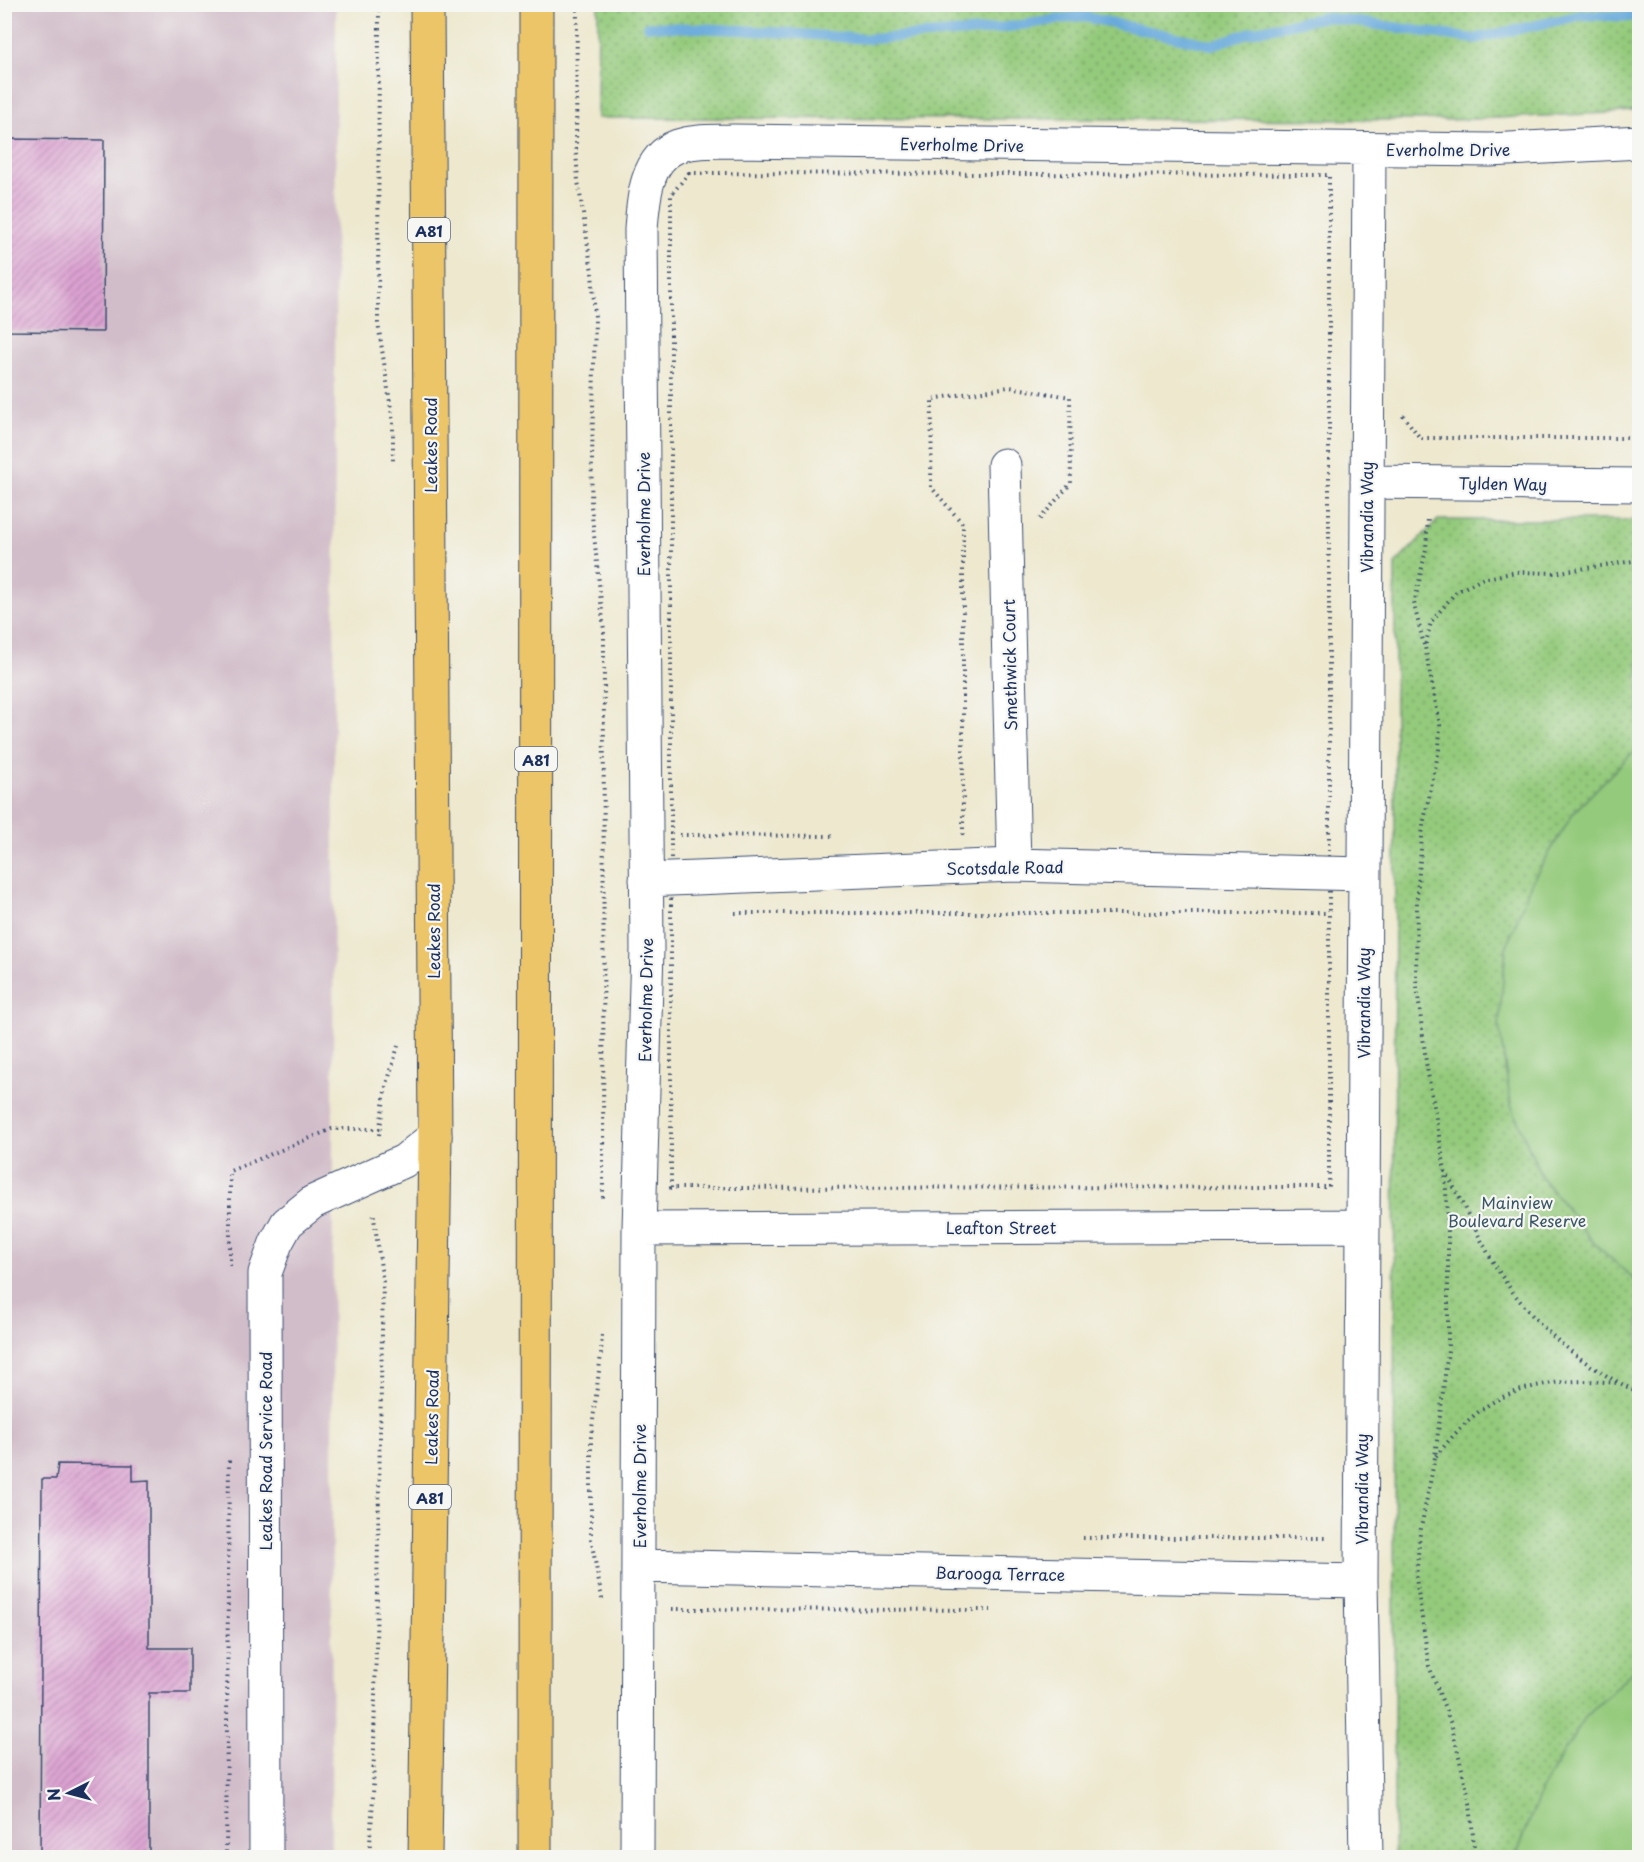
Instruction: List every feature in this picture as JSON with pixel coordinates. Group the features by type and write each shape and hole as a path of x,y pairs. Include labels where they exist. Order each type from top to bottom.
{"highway":[{"name":"Leakes Road","path":"424,1857 435,1136 427,4"},
{"name":"A81","path":"536,4 536,1857"}],"street":[{"name":"Everholme Drive","path":"637,1857 639,1229 647,949 641,230 643,203 654,166 662,155 677,147 734,141 1490,150 1640,142"},
{"name":"Vibrandia Way","path":"1366,1857 1361,1581 1369,149"},
{"name":"Smethwick Court","path":"1004,465 1014,865"},
{"name":"Tylden Way","path":"1367,482 1640,485"},
{"name":"Scotsdale Road","path":"646,880 1014,865 1364,874"},
{"name":"Leakes Road Service Road","path":"266,1857 265,1273 276,1243 288,1223 313,1202 404,1161 435,1136"},
{"name":"Leafton Street","path":"639,1229 1362,1226"},
{"name":"Barooga Terrace","path":"639,1566 1361,1581"}],"path":[{"path":"379,4 378,323 393,422 394,469"},
{"path":"577,4 576,151 578,181 592,272 595,317 591,506 603,631 603,1210"},
{"path":"1404,405 1403,417 1420,438 1640,438"},
{"path":"1432,438 1426,549 1414,605 1425,647 1440,725 1439,750 1422,825 1417,896 1416,979 1426,1062 1445,1170 1448,1233 1448,1350 1435,1457 1420,1533 1416,1578 1429,1666 1452,1727 1470,1803 1475,1857"},
{"path":"1425,647 1431,622 1456,592 1482,579 1516,572 1553,573 1640,560"},
{"path":"731,913 1329,913"},
{"path":"381,1128 385,1091 399,1041"},
{"path":"1445,1170 1512,1290 1545,1328 1578,1359 1640,1393"},
{"path":"369,1857 373,1800 383,1282 374,1216 372,1175"},
{"path":"602,1324 601,1354 591,1437 591,1539 603,1608"},
{"path":"1435,1457 1454,1435 1485,1407 1514,1393 1560,1382 1589,1380 1619,1383"}],"shaded area":[{"path":"5,5 336,5 331,1857 5,1858"}],"green space":[{"path":"598,5 1639,5 1639,110 1450,120 597,118"},
{"name":"Mainview Boulevard Reserve","path":"1438,520 1639,520 1639,1857 1394,1858 1395,564"},
{"path":"1639,749 1639,1284 1594,1243 1542,1178 1511,1105 1499,1025 1506,948 1532,881 1574,812 1630,755"},
{"path":"1639,1664 1639,1857 1516,1857 1542,1788 1584,1719"}],"building":[{"path":"4,139 104,140 103,332 4,331"},
{"path":"58,1464 133,1465 133,1481 149,1480 149,1648 190,1648 190,1693 149,1693 149,1858 40,1858 42,1479 56,1479"}],"waterway":[{"path":"648,26 870,39 981,31 1081,16 1212,45 1254,31 1325,17 1474,39 1582,15 1640,17"}]}
